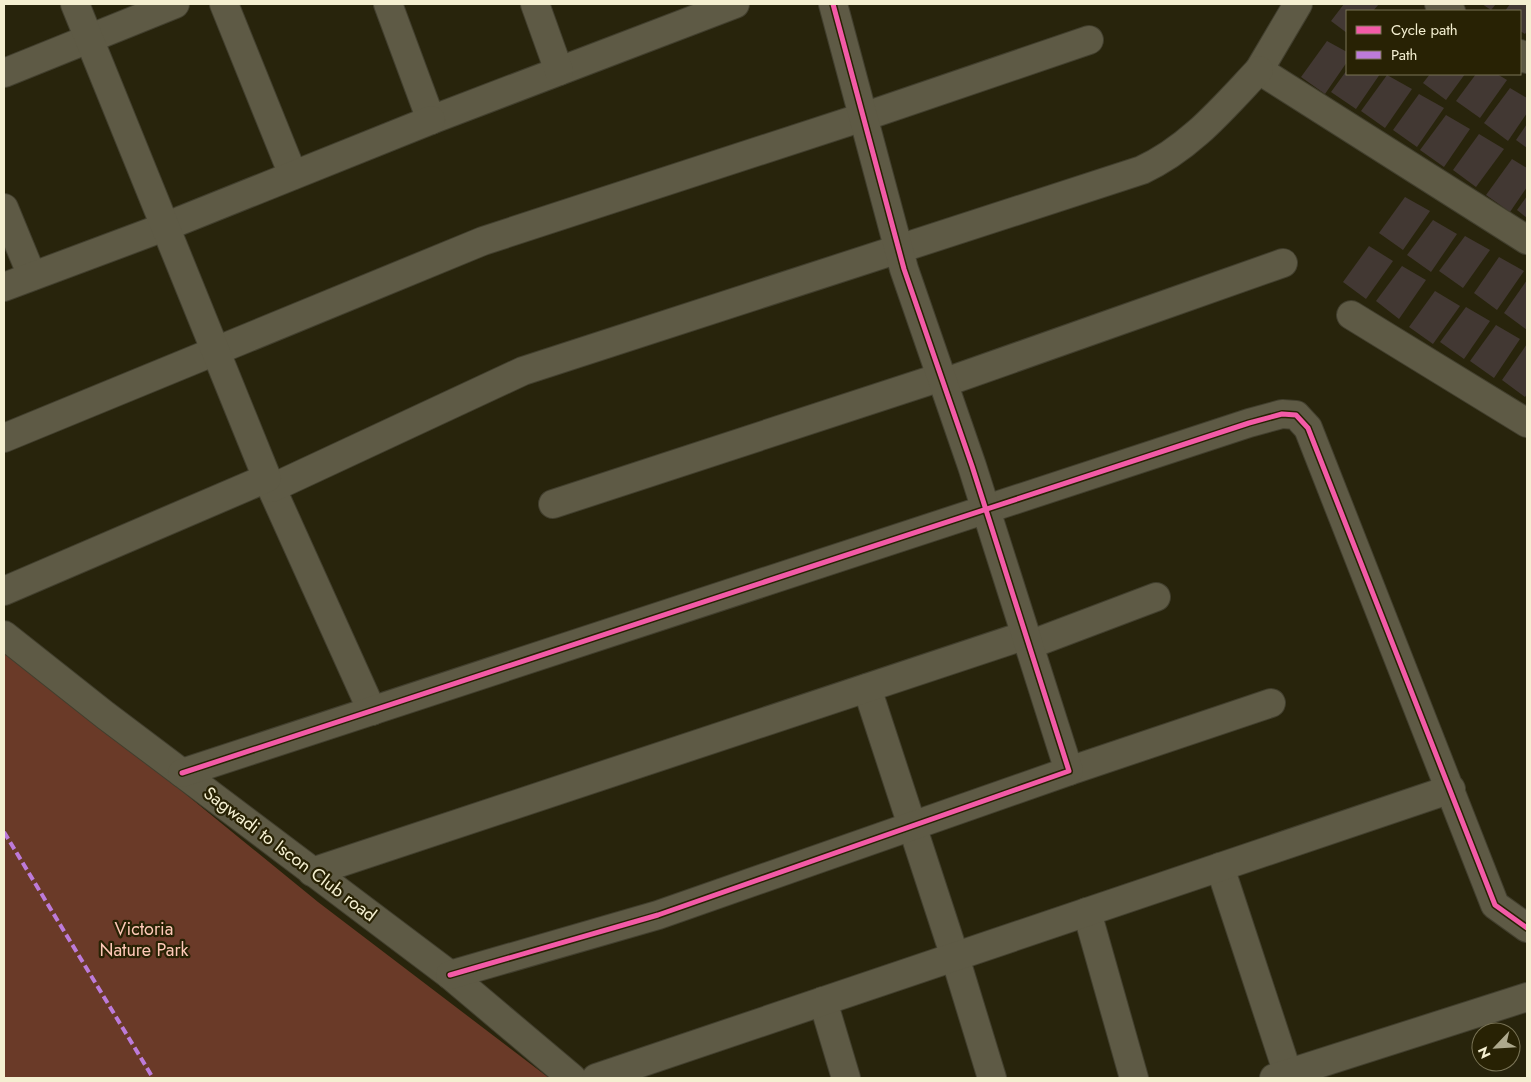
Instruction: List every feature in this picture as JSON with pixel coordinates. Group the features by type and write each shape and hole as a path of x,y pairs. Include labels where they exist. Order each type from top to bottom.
{"street":[{"path":"74,4 167,226 270,483 372,711"},
{"path":"4,73 89,37 175,4"},
{"path":"224,4 293,175"},
{"path":"388,4 431,120"},
{"path":"536,4 559,71"},
{"path":"4,287 167,226 559,71 685,13 735,4"},
{"path":"833,4 898,249 986,510 1069,770"},
{"path":"4,589 270,483 523,371 1133,173 1158,163 1201,131 1259,70 1298,4"},
{"path":"4,438 216,349 483,241 863,117 1089,40"},
{"path":"1259,70 1527,240"},
{"path":"4,208 32,276"},
{"path":"553,504 942,380 1283,263"},
{"path":"1351,315 1527,423"},
{"path":"182,773 1249,423 1282,414 1296,415 1308,428 1495,905 1527,928"},
{"path":"312,872 867,688 1027,640 1156,597"},
{"name":"Sagwadi to Iscon Club road","path":"4,635 182,773 450,975 572,1078"},
{"path":"867,688 956,957 992,1078"},
{"path":"450,975 658,915 1069,770 1272,703"},
{"path":"596,1078 1451,789"},
{"path":"1220,867 1281,1076 1527,997"},
{"path":"1087,912 1134,1078"},
{"path":"823,1001 846,1078"}],"green space":[{"name":"Victoria Nature Park","path":"4,646 318,902 549,1078 4,1078"}],"building":[{"path":"1344,4 1379,4 1374,10 1346,10 1346,32 1331,21"},
{"path":"1482,4 1496,4 1491,10"},
{"path":"1510,4 1527,4 1527,31 1525,34 1521,32 1521,10 1506,10"},
{"path":"1327,41 1346,51 1346,63 1325,94 1301,77"},
{"path":"1346,71 1346,75 1379,75 1356,109 1331,92"},
{"path":"1387,75 1412,89 1385,128 1361,111"},
{"path":"1429,75 1464,75 1446,100 1423,83"},
{"path":"1475,75 1499,75 1507,80 1480,118 1456,101"},
{"path":"1510,88 1527,98 1527,113 1508,141 1484,123"},
{"path":"1419,94 1444,108 1417,147 1393,130"},
{"path":"1446,115 1470,129 1444,167 1420,150"},
{"path":"1527,124 1527,148 1516,140"},
{"path":"1479,134 1504,149 1476,187 1453,170"},
{"path":"1512,159 1527,168 1527,187 1510,212 1486,195"},
{"path":"1527,196 1527,218 1517,210"},
{"path":"1405,197 1430,211 1403,250 1379,233"},
{"path":"1433,220 1457,234 1431,272 1407,255"},
{"path":"1465,236 1490,250 1463,288 1439,271"},
{"path":"1369,246 1393,261 1366,299 1343,282"},
{"path":"1499,257 1524,271 1497,310 1474,293"},
{"path":"1402,266 1426,280 1399,319 1376,301"},
{"path":"1527,280 1527,330 1504,313"},
{"path":"1435,291 1460,306 1433,344 1409,327"},
{"path":"1466,307 1490,321 1464,359 1440,342"},
{"path":"1496,325 1520,339 1494,378 1470,361"},
{"path":"1527,344 1527,394 1525,397 1502,380"}],"marked path":[{"path":"4,832 153,1078"}],"cycle path":[{"path":"450,975 658,915 1069,771 972,466 904,269 833,4"},
{"path":"182,773 1249,423 1282,414 1296,415 1308,428 1495,905 1527,928"}]}
